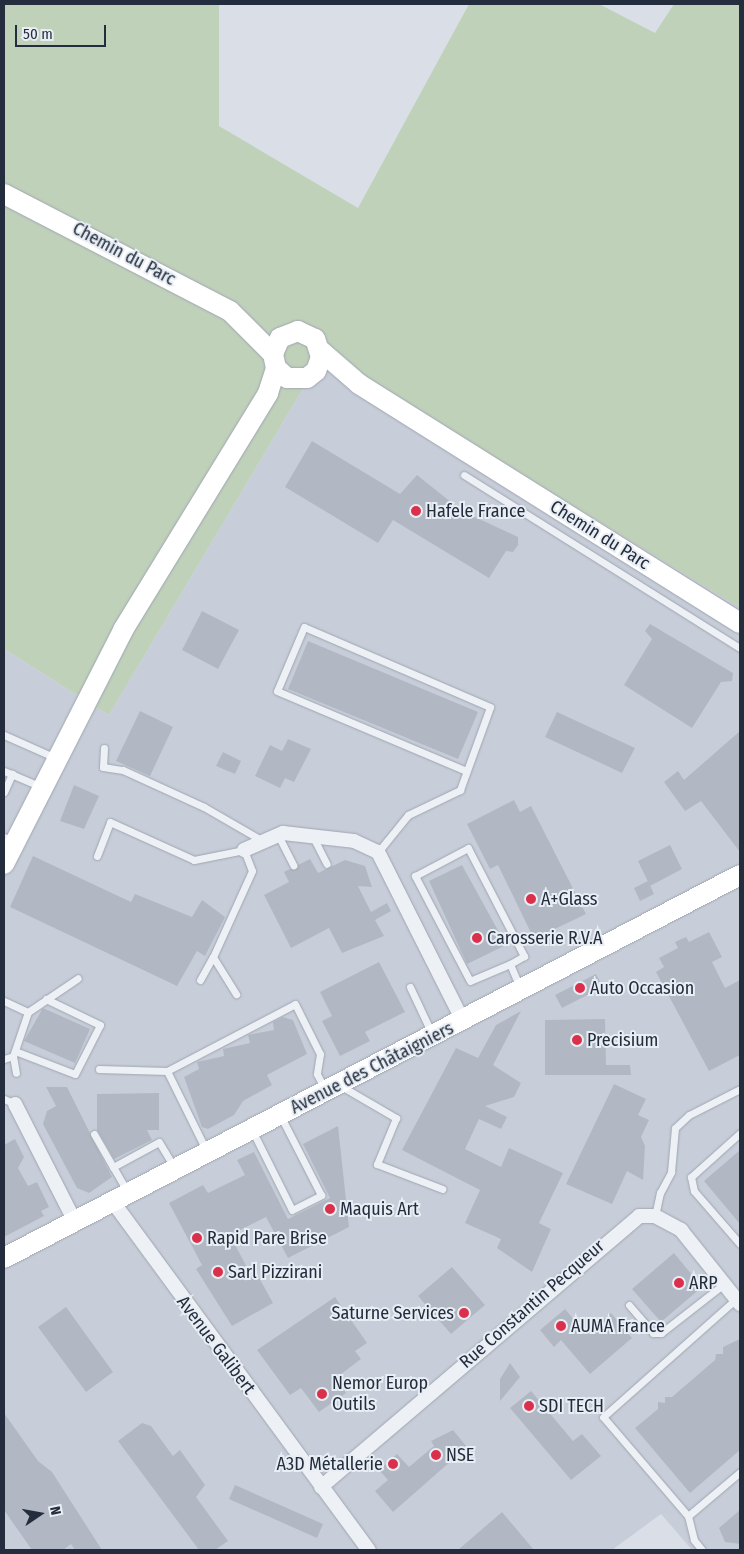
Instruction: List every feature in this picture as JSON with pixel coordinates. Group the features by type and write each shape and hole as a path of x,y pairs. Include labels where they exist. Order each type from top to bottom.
{"street":[{"name":"Chemin du Parc","path":"4,194 130,256 241,320"},
{"path":"241,320 284,335 307,333 321,352 358,384"},
{"path":"241,320 274,361 303,377 358,384"},
{"path":"4,864 9,839 42,787 123,630 268,393 274,361 284,335"},
{"path":"268,393 303,377 321,352"},
{"name":"Chemin du Parc","path":"358,384 740,623"},
{"path":"244,850 278,835 313,836 354,841 378,852 464,1021"},
{"name":"Avenue des Châtaigniers","path":"4,1258 464,1021 740,875"},
{"path":"9,1102 75,1222"},
{"name":"Avenue Galibert","path":"120,1198 321,1487 369,1550"},
{"name":"Rue Constantin Pecqueur","path":"321,1487 624,1225 639,1216 655,1216"},
{"path":"655,1216 680,1230 738,1302"}],"lane":[{"path":"464,475 740,648"},
{"path":"378,852 408,815 460,790 490,707 304,627 277,691 466,772"},
{"path":"4,734 57,758"},
{"path":"104,748 103,767 123,770 204,807 263,842"},
{"path":"4,771 42,787"},
{"path":"4,792 12,774"},
{"path":"97,856 110,822 194,860 244,850 252,871 200,980"},
{"path":"278,835 293,865"},
{"path":"313,836 327,864"},
{"path":"468,848 524,956 510,964 470,981 415,876 468,848"},
{"path":"213,956 236,994"},
{"path":"510,964 521,990"},
{"path":"16,1073 14,1053 28,1012 78,978"},
{"path":"410,988 434,1036"},
{"path":"14,1053 75,1074 100,1025 46,999"},
{"path":"4,1001 28,1012"},
{"path":"99,1069 167,1071 295,1004 320,1054 317,1074 332,1088 396,1118 377,1164 442,1189"},
{"path":"4,1060 14,1053"},
{"path":"167,1071 207,1153"},
{"path":"655,1216 660,1193 671,1172 675,1128 689,1115 740,1089"},
{"path":"252,1130 292,1210 321,1195 280,1116"},
{"path":"740,1133 691,1176 694,1191 740,1244"},
{"path":"94,1134 113,1167 120,1198"},
{"path":"113,1167 159,1142 175,1170"},
{"path":"629,1305 653,1333 661,1333 724,1284"},
{"path":"702,1550 694,1540 688,1516 603,1417 738,1302"},
{"path":"688,1516 740,1472"}],"shaded area":[{"path":"324,353 740,608 740,1550 692,1550 661,1514 612,1550 4,1550 4,649 109,715"}],"green space":[{"path":"4,4 219,4 219,126 358,208 469,4 599,4 655,33 674,4 740,4 740,608 324,353 109,715 4,649"}],"building":[{"path":"312,441 400,494 417,475 462,511 518,537 518,545 513,552 506,551 489,578 393,520 378,543 285,487"},
{"path":"202,611 239,630 218,669 182,650"},
{"path":"650,624 733,673 732,681 721,682 692,728 624,685 652,639 645,631"},
{"path":"308,641 478,712 458,759 288,689"},
{"path":"140,711 173,727 150,776 116,761"},
{"path":"557,712 635,748 622,773 545,737"},
{"path":"740,731 740,852 701,801 685,811 664,782 678,771 684,780"},
{"path":"288,739 311,749 294,782 285,778 280,788 255,776 270,745 282,751"},
{"path":"223,752 241,761 235,774 216,766"},
{"path":"74,785 99,796 84,829 60,821"},
{"path":"514,800 520,812 531,806 586,914 534,939 498,865 490,869 467,824"},
{"path":"670,845 682,869 650,886 638,861"},
{"path":"33,856 131,902 135,894 192,917 202,900 225,917 205,956 197,951 177,986 10,907"},
{"path":"310,859 318,873 345,860 365,866 372,887 358,886 371,912 387,903 391,911 375,920 384,936 342,953 329,928 291,948 264,895 289,882 284,872"},
{"path":"462,865 506,945 467,964 429,881"},
{"path":"648,881 654,894 640,901 634,888"},
{"path":"709,932 722,957 712,962 725,988 740,980 740,1055 709,1071 656,972 664,967 659,958 678,948 675,942 686,937 689,942"},
{"path":"379,962 405,1012 365,1032 370,1041 340,1056 322,1021 332,1016 320,992"},
{"path":"596,974 603,987 562,1008 555,995"},
{"path":"43,1008 90,1029 75,1063 24,1041"},
{"path":"521,1011 493,1065 521,1083 514,1097 485,1106 507,1117 501,1129 479,1119 465,1149 501,1167 509,1148 563,1173 539,1223 551,1229 532,1272 497,1248 501,1239 465,1223 480,1190 402,1150 456,1048 478,1058 496,1025"},
{"path":"283,1017 293,1020 307,1054 267,1075 272,1085 243,1101 234,1115 208,1129 202,1127 184,1077 199,1069 197,1062 224,1056 223,1049 250,1043 248,1035 274,1030 273,1022"},
{"path":"605,1019 606,1065 630,1065 631,1075 545,1075 545,1020"},
{"path":"614,1084 646,1099 638,1115 649,1120 641,1137 645,1146 643,1180 627,1171 612,1204 566,1184"},
{"path":"46,1087 67,1087 112,1177 89,1193 77,1188 43,1124 47,1111 56,1106"},
{"path":"159,1093 159,1130 147,1130 152,1140 114,1159 97,1130 97,1094"},
{"path":"338,1126 349,1227 288,1258 266,1217 230,1235 252,1277 257,1274 273,1303 232,1326 196,1269 202,1265 169,1203 203,1185 208,1193 245,1175 237,1160 254,1152 288,1219 330,1198 303,1144"},
{"path":"15,1139 24,1157 18,1168 28,1186 37,1182 49,1207 41,1211 44,1216 4,1237 4,1145"},
{"path":"740,1150 740,1224 704,1181"},
{"path":"674,1253 702,1287 661,1322 632,1289"},
{"path":"452,1267 485,1305 451,1334 418,1296"},
{"path":"335,1297 367,1343 355,1351 361,1359 336,1378 346,1393 319,1412 301,1388 290,1395 257,1350"},
{"path":"66,1307 113,1372 86,1392 38,1327"},
{"path":"565,1309 586,1334 611,1313 632,1338 590,1374 561,1340 554,1347 540,1330"},
{"path":"740,1339 740,1450 690,1493 635,1428 658,1409 658,1402 665,1403 665,1397 672,1397 715,1360 716,1354 723,1354 723,1347"},
{"path":"510,1363 520,1377 500,1401 500,1379"},
{"path":"531,1391 573,1441 582,1434 601,1456 571,1480 510,1408"},
{"path":"4,1413 38,1461 52,1472 102,1550 75,1550 71,1544 63,1550 32,1550 4,1510"},
{"path":"142,1423 151,1426 173,1456 180,1450 205,1485 196,1497 228,1541 215,1550 199,1550 118,1441"},
{"path":"453,1430 467,1447 393,1512 375,1491 388,1480 379,1470 397,1454 409,1467 434,1446 431,1441"},
{"path":"235,1485 323,1524 317,1538 229,1499"},
{"path":"740,1510 740,1544 725,1542 719,1528"},
{"path":"502,1512 534,1550 458,1550"}],"place":[{"name":"Hafele France","path":"416,511"},
{"name":"A+Glass","path":"531,899"},
{"name":"Carosserie R.V.A","path":"477,938"},
{"name":"Auto Occasion","path":"580,988"},
{"name":"Precisium","path":"577,1040"},
{"name":"Maquis Art","path":"330,1209"},
{"name":"Rapid Pare Brise","path":"197,1238"},
{"name":"Sarl Pizzirani","path":"218,1272"},
{"name":"ARP","path":"679,1283"},
{"name":"Saturne Services","path":"464,1313"},
{"name":"AUMA France","path":"561,1326"},
{"name":"Nemor Europ Outils","path":"322,1394"},
{"name":"SDI TECH","path":"529,1406"},
{"name":"NSE","path":"436,1455"},
{"name":"A3D Métallerie","path":"393,1464"}]}
